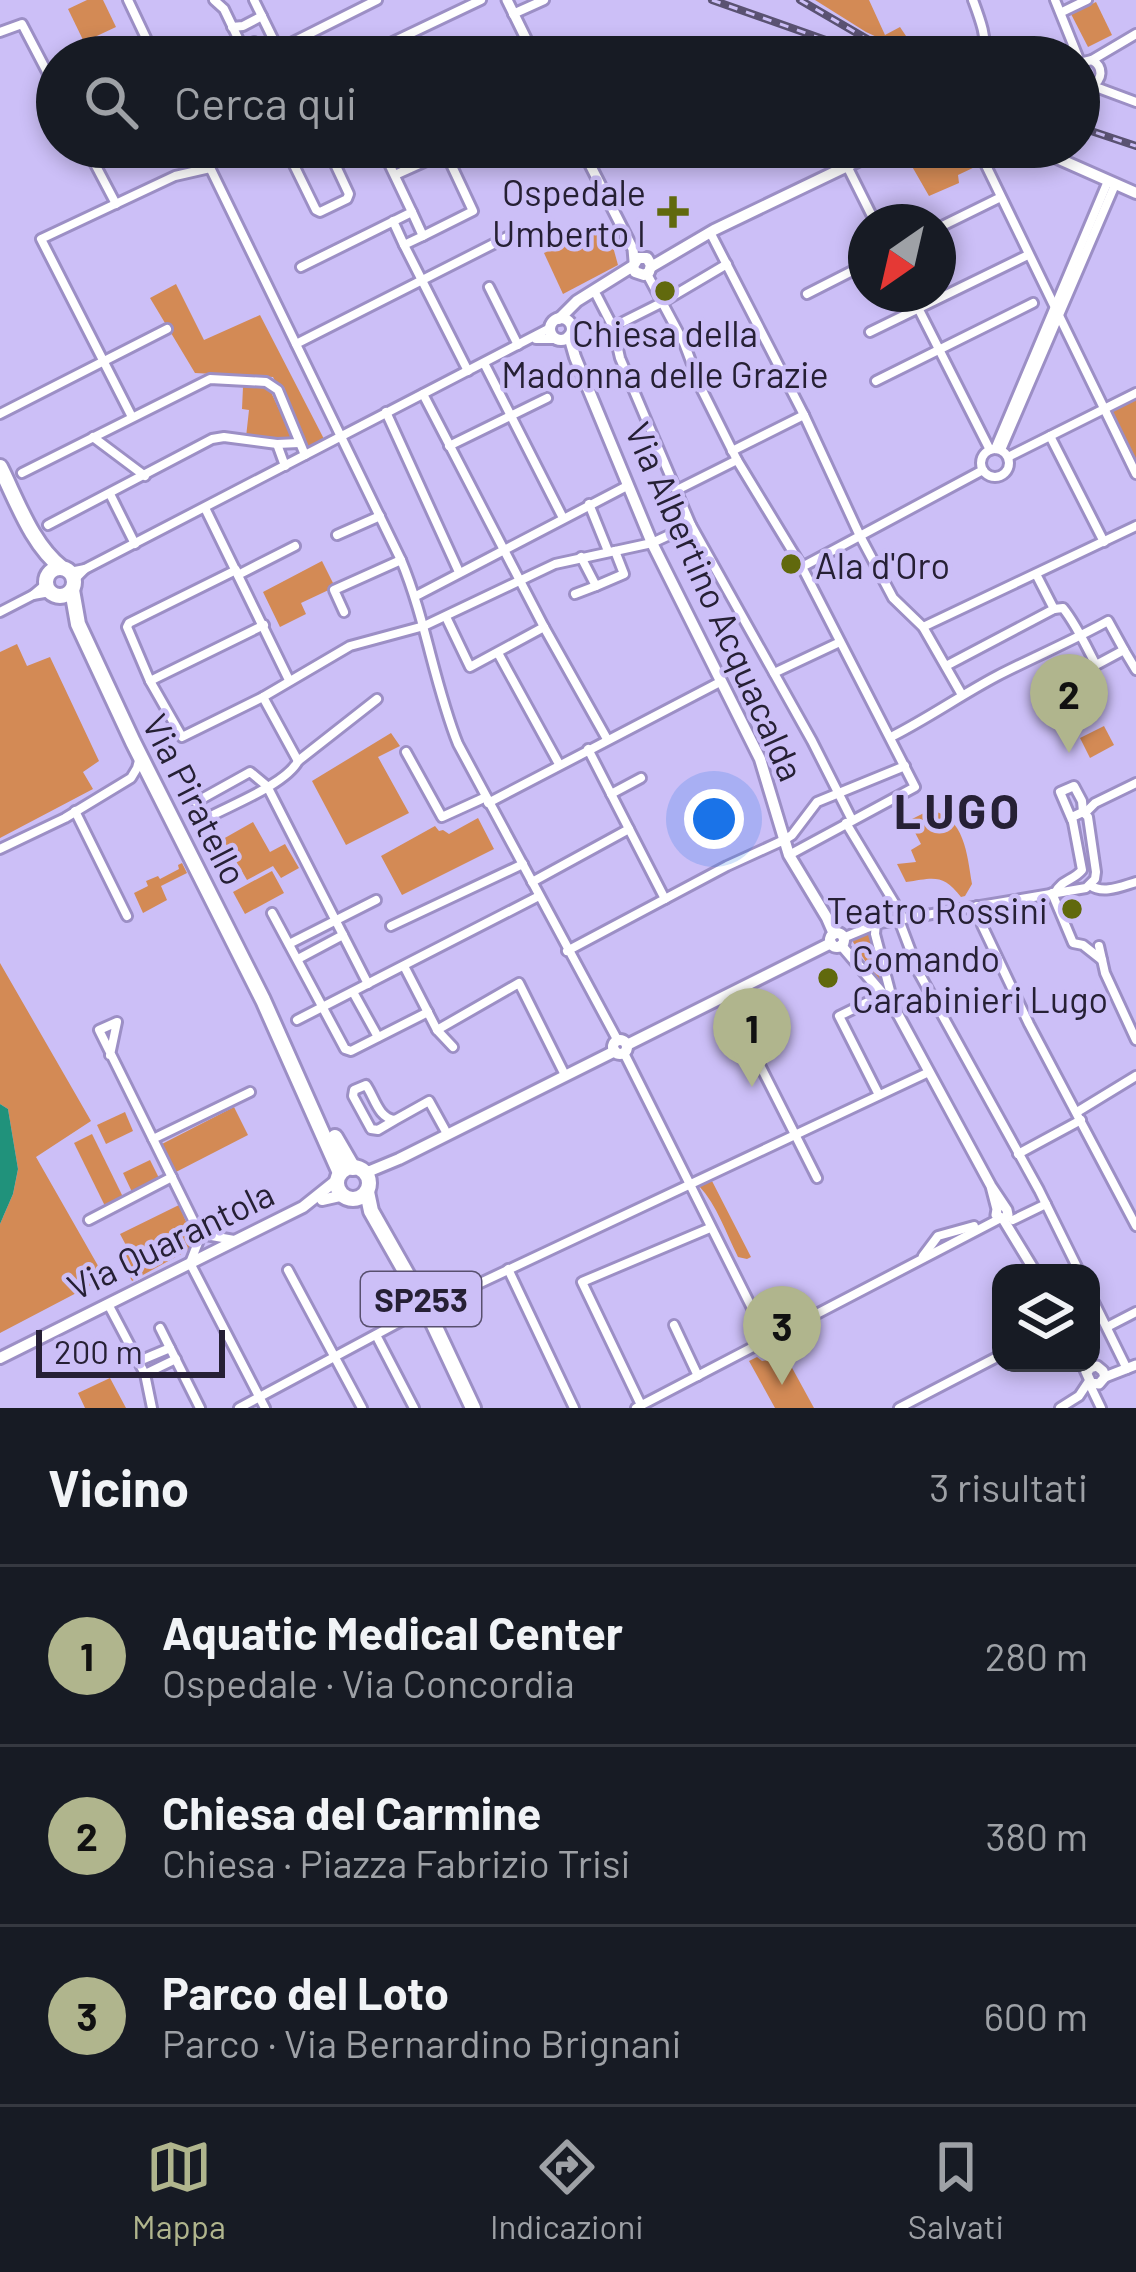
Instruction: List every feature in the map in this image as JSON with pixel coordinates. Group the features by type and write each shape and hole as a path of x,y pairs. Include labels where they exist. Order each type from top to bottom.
{"main road":[{"path":"561,331 577,301 641,263 664,257 843,168"},
{"path":"1080,168 1136,193"},
{"path":"1110,183 1136,203"},
{"path":"561,331 574,312 641,263"},
{"name":"Via Albertino Acquacalda","path":"561,331 652,543 760,759 788,855 837,940"},
{"path":"0,467 63,581"},
{"name":"Via Piratello","path":"63,581 78,624 155,787 268,1006 371,1223 423,1310 470,1408"},
{"path":"353,1183 837,940"},
{"name":"Via Quarantola","path":"0,1358 353,1183"}],"street":[{"path":"128,0 145,36"},
{"path":"214,0 224,8 237,36"},
{"path":"254,0 272,36"},
{"path":"311,36 377,0"},
{"path":"406,36 481,0"},
{"path":"507,0 525,36"},
{"path":"514,14 544,0"},
{"path":"973,0 983,36"},
{"path":"1055,0 1074,36"},
{"path":"1062,12 1087,0"},
{"path":"232,27 262,16"},
{"path":"0,32 23,26 36,51"},
{"path":"1100,52 1136,34"},
{"path":"1100,78 1113,94"},
{"path":"1100,89 1136,102"},
{"path":"97,168 116,204"},
{"path":"176,176 184,168"},
{"path":"132,417 41,239 176,176 210,168 416,596 448,718 487,800 621,1048 767,1338"},
{"path":"295,168 316,210 322,212 350,194 337,168"},
{"path":"392,168 423,236"},
{"path":"395,175 409,168"},
{"path":"404,245 473,212 453,168"},
{"path":"592,168 684,343 735,455 802,567 915,787 788,855"},
{"path":"848,168 866,204"},
{"path":"985,168 1136,474"},
{"path":"999,451 1110,183"},
{"path":"956,219 999,198"},
{"path":"301,267 412,212"},
{"path":"393,221 468,370"},
{"path":"296,344 519,231"},
{"path":"710,232 893,598 923,627 962,695"},
{"path":"956,290 1028,255"},
{"path":"613,327 727,264"},
{"path":"807,293 848,273"},
{"path":"489,287 518,345"},
{"path":"597,296 691,525 839,795 903,919 920,974 1076,1264"},
{"path":"876,381 1034,303"},
{"path":"870,332 911,312"},
{"path":"921,312 999,451 1010,464 1003,475 990,476 981,460 999,451 1050,436 1136,393"},
{"path":"0,414 167,329"},
{"path":"0,612 468,370 529,340 561,331"},
{"path":"484,363 563,518"},
{"path":"22,473 210,379 266,382 278,390 305,455"},
{"path":"423,394 607,739"},
{"path":"449,446 547,398"},
{"path":"386,412 459,572"},
{"path":"677,490 804,415"},
{"path":"1050,436 1104,542"},
{"path":"93,437 145,476"},
{"path":"48,525 218,438 301,444"},
{"path":"277,444 285,466"},
{"path":"802,567 983,470"},
{"path":"416,596 629,485"},
{"path":"110,494 135,544"},
{"path":"575,594 624,574 589,503"},
{"path":"205,508 290,680"},
{"path":"337,535 380,516"},
{"path":"295,546 129,623 128,636 182,737 350,646 424,626 555,564 652,543 691,525"},
{"path":"923,627 1136,526"},
{"path":"581,557 596,586"},
{"path":"344,612 334,590 400,560"},
{"path":"1036,574 1054,609"},
{"path":"946,666 1054,609 1065,609 1096,665 1124,650"},
{"path":"446,617 470,667 544,627"},
{"path":"890,737 1108,621 1136,670"},
{"path":"150,681 265,625"},
{"path":"774,673 840,642"},
{"path":"498,652 559,764"},
{"path":"406,752 442,817 487,800 720,682"},
{"path":"263,697 298,761"},
{"path":"368,984 267,786 254,772 196,802 207,818 267,786 291,772 298,761 377,699"},
{"path":"588,749 665,899"},
{"path":"0,849 131,778 140,756"},
{"path":"567,951 784,840 818,802 905,766"},
{"path":"131,778 155,787"},
{"path":"611,794 641,778"},
{"path":"1072,820 1075,814 1136,783"},
{"path":"894,1007 837,940 876,923 1053,893 1090,885 1095,879 1095,854 1074,785 1060,792 1072,820 1082,870 1053,893"},
{"path":"75,811 127,916"},
{"path":"532,882 629,829"},
{"path":"391,926 523,865"},
{"path":"1090,885 1105,890 1136,882"},
{"path":"1053,893 1073,943 1103,961"},
{"path":"297,1020 539,896"},
{"path":"290,944 376,900"},
{"path":"977,906 1020,1005 1136,1226"},
{"path":"272,913 348,1051 428,1012"},
{"path":"876,923 874,931 894,1007 1031,1264"},
{"path":"298,959 344,935"},
{"path":"1100,946 1105,973 1136,1040"},
{"path":"404,966 443,1040 453,1046"},
{"path":"437,1030 519,983 566,1076"},
{"path":"353,992 378,1037"},
{"path":"879,1095 839,1016 882,994"},
{"path":"724,995 817,1178"},
{"path":"110,1055 211,1252"},
{"path":"239,1408 423,1310 929,1072"},
{"path":"1018,1154 1136,1076"},
{"path":"395,1120 383,1116 366,1085 354,1090 371,1129 378,1130 429,1101 445,1130"},
{"path":"153,1139 250,1091"},
{"path":"89,1220 172,1177"},
{"path":"710,1228 582,1282 638,1407 922,1257 935,1247 938,1236 956,1236 1003,1214 1046,1204"},
{"path":"203,1237 235,1240"},
{"path":"203,1237 190,1263 265,1408"},
{"path":"508,1269 574,1408"},
{"path":"288,1270 362,1408"},
{"path":"107,1303 145,1374 152,1408"},
{"path":"1107,1328 1136,1312"},
{"path":"1100,1314 1132,1367 1100,1371"},
{"path":"674,1325 698,1376"},
{"path":"160,1328 200,1408"},
{"path":"376,1335 414,1408"},
{"path":"139,1361 170,1348"},
{"path":"145,1374 176,1359"},
{"path":"899,1408 992,1360"},
{"path":"1093,1372 1098,1403"},
{"path":"1060,1408 1079,1396 1093,1372"}],"shaded area":[{"path":"87,0 103,0 116,27 97,36 81,36 68,9"},
{"path":"815,0 869,0 885,35 900,27 906,36 875,36"},
{"path":"1096,2 1112,35 1100,41 1100,36 1082,36 1071,14"},
{"path":"913,168 973,168 958,175 959,183 929,196"},
{"path":"607,225 618,265 563,294 544,253"},
{"path":"176,284 204,340 260,315 324,439 307,447 273,377 195,373 150,298"},
{"path":"259,385 270,390 292,437 282,441 246,437 249,410 242,409 243,387"},
{"path":"1136,399 1136,462 1111,412"},
{"path":"322,561 335,587 301,603 306,614 280,627 263,592"},
{"path":"17,644 27,666 50,657 99,761 83,772 93,789 0,838 0,652"},
{"path":"1104,726 1114,745 1090,758 1080,738"},
{"path":"391,733 400,746 378,757 409,813 346,845 312,781"},
{"path":"930,810 951,820 962,838 972,884 965,896 937,879 906,882 897,864 916,862 911,850 921,844 910,823"},
{"path":"478,818 494,849 402,895 381,856 435,826 449,834"},
{"path":"253,822 270,852 285,844 299,868 281,878 273,866 247,880 223,839"},
{"path":"182,863 187,873 161,886 167,900 143,913 134,893 148,886 146,881 160,879"},
{"path":"272,871 284,893 245,914 233,892"},
{"path":"870,928 886,982 880,984 853,942 854,936"},
{"path":"0,963 91,1121 36,1157 105,1278 0,1333 0,1224 18,1169 8,1109 0,1104"},
{"path":"0,1104 8,1109 18,1169 0,1224"},
{"path":"234,1107 248,1135 176,1172 162,1144"},
{"path":"125,1112 133,1131 106,1144 97,1125"},
{"path":"92,1134 123,1197 105,1206 74,1143"},
{"path":"150,1160 159,1178 132,1192 123,1173"},
{"path":"712,1181 751,1257 747,1259 738,1257 699,1186"},
{"path":"179,1205 195,1243 192,1248 132,1281 118,1255 128,1249 120,1234"},
{"path":"779,1344 814,1408 775,1408 749,1361 769,1360"},
{"path":"110,1378 126,1408 85,1408 78,1393"}],"railway":[{"path":"712,0 814,36"},
{"path":"800,0 862,36"},
{"path":"1100,134 1136,146"}],"place":[{"name":"Ospedale Umberto I","path":"673,212"},
{"name":"Chiesa della Madonna delle Grazie","path":"665,291"},
{"name":"Ala d'Oro","path":"791,564"},
{"name":"Chiesa del Carmine","path":"1069,753"},
{"name":"Teatro Rossini","path":"1072,909"},
{"name":"Comando Carabinieri Lugo","path":"828,978"},
{"name":"Aquatic Medical Center","path":"752,1087"},
{"name":"Parco del Loto","path":"782,1385"}],"district":[{"name":"LUGO","path":"958,810"}]}
